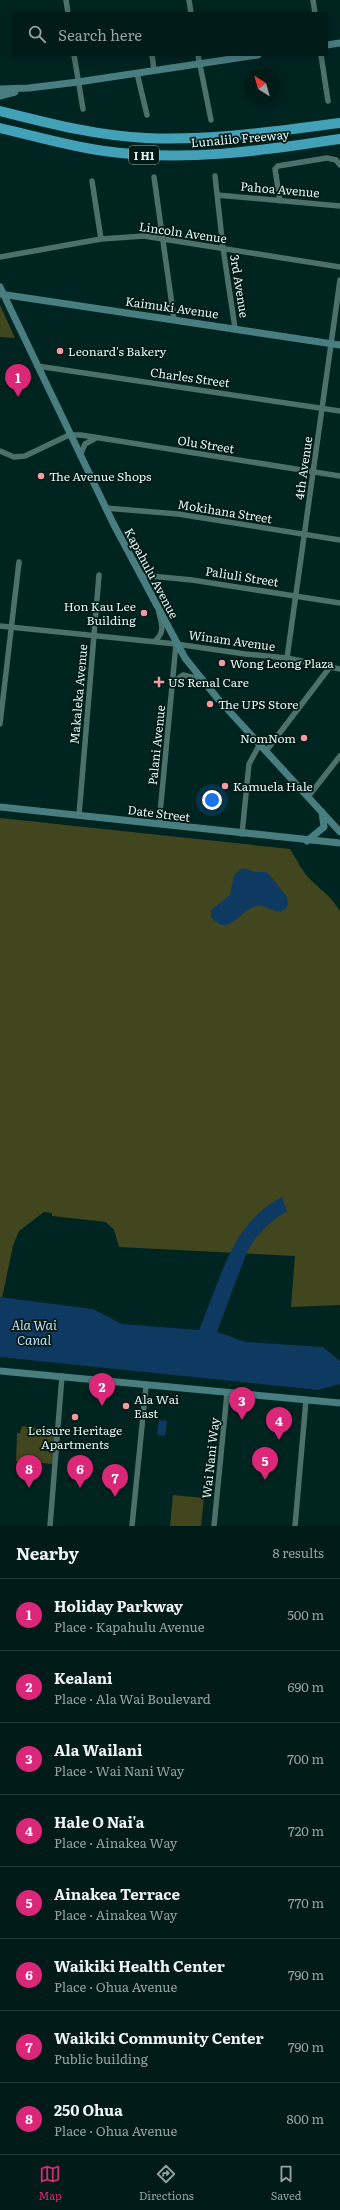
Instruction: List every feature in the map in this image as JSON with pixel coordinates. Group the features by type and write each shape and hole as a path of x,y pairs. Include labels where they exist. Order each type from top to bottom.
{"highway":[{"name":"Lunalilo Freeway","path":"0,110 19,116 109,134 146,138 227,137 340,123"},
{"path":"272,132 340,117"},
{"name":"Lunalilo Freeway","path":"0,128 103,151 161,156 218,155 340,139"},
{"path":"299,145 340,144"}],"main road":[{"path":"328,45 340,43"},
{"path":"0,89 29,88 78,82 251,56"},
{"path":"0,96 29,88"},
{"name":"Kaimuki Avenue","path":"1,292 336,344"},
{"name":"Kapahulu Avenue","path":"1,292 105,508 176,644 201,678 340,832"},
{"name":"Date Street","path":"0,807 307,841 340,843"},
{"path":"307,841 324,827 322,812"},
{"path":"0,1371 62,1376 146,1386 340,1403"}],"street":[{"path":"66,0 68,12"},
{"path":"189,0 191,12"},
{"path":"313,0 315,12"},
{"path":"74,56 84,109"},
{"path":"152,56 154,70"},
{"path":"198,56 211,120"},
{"path":"321,56 328,101"},
{"path":"137,73 147,115"},
{"path":"280,201 275,168 285,164 327,158 336,160 340,164"},
{"name":"3rd Avenue","path":"215,176 223,248 235,328"},
{"path":"154,177 174,319"},
{"path":"92,181 101,239"},
{"name":"Pahoa Avenue","path":"217,195 340,206"},
{"name":"Lincoln Avenue","path":"0,256 101,239 144,236 340,267"},
{"name":"4th Avenue","path":"287,658 313,472 323,408 336,344 340,280"},
{"name":"Charles Street","path":"37,366 340,411"},
{"path":"0,451 14,457 25,456 69,435"},
{"name":"Olu Street","path":"69,435 340,476"},
{"path":"80,456 85,444 96,438"},
{"name":"Mokihana Street","path":"105,508 178,514 340,540"},
{"path":"0,724 18,562"},
{"name":"Paliuli Street","path":"140,574 192,580 340,603"},
{"name":"Makaleka Avenue","path":"79,815 99,575"},
{"path":"155,641 161,636 163,630 159,611"},
{"name":"Winam Avenue","path":"0,626 155,641 245,654 287,658 340,669"},
{"name":"Palani Avenue","path":"159,824 174,682 176,644"},
{"path":"266,751 330,667"},
{"path":"174,682 183,675 201,678"},
{"path":"242,834 249,764 260,744"},
{"path":"308,797 340,756"},
{"path":"50,1526 62,1376"},
{"path":"132,1526 146,1386"},
{"name":"Wai Nani Way","path":"214,1526 228,1393"},
{"path":"295,1526 306,1400"}],"green space":[{"path":"0,305 15,338 0,337"},
{"path":"0,818 290,849 306,874 330,898 340,911 340,1305 291,1307 295,1256 119,1247 114,1230 106,1222 52,1216 52,1213 44,1212 19,1231 13,1246 2,1298 0,1297"},
{"path":"22,1426 56,1430 53,1464 16,1461 17,1433 20,1433"},
{"path":"173,1495 204,1498 201,1526 170,1526"}],"water":[{"path":"243,868 254,872 267,872 287,897 288,905 281,911 261,906 252,907 231,923 221,925 211,918 211,910 230,895 234,875"},
{"name":"Ala Wai Canal","path":"282,1197 287,1211 264,1228 251,1245 217,1332 246,1342 323,1347 340,1361 340,1384 318,1390 0,1357 0,1297 93,1309 122,1324 199,1330 221,1273 239,1237 250,1222 265,1208"},
{"path":"159,1420 167,1421 165,1436 157,1435"}],"place":[{"name":"Leonard's Bakery","path":"60,351"},
{"name":"Holiday Parkway","path":"18,397"},
{"name":"The Avenue Shops","path":"41,476"},
{"name":"Hon Kau Lee Building","path":"144,613"},
{"name":"Wong Leong Plaza","path":"222,663"},
{"name":"US Renal Care","path":"159,682"},
{"name":"The UPS Store","path":"210,704"},
{"name":"NomNom","path":"304,738"},
{"name":"Kamuela Hale","path":"225,786"},
{"name":"Kealani","path":"102,1406"},
{"name":"Ala Wai East","path":"126,1406"},
{"name":"Leisure Heritage Apartments","path":"75,1417"},
{"name":"Ala Wailani","path":"242,1420"},
{"name":"Hale O Nai'a","path":"279,1440"},
{"name":"Ainakea Terrace","path":"265,1480"},
{"name":"250 Ohua","path":"29,1488"},
{"name":"Waikiki Health Center","path":"80,1488"},
{"name":"Waikiki Community Center","path":"115,1497"}]}
